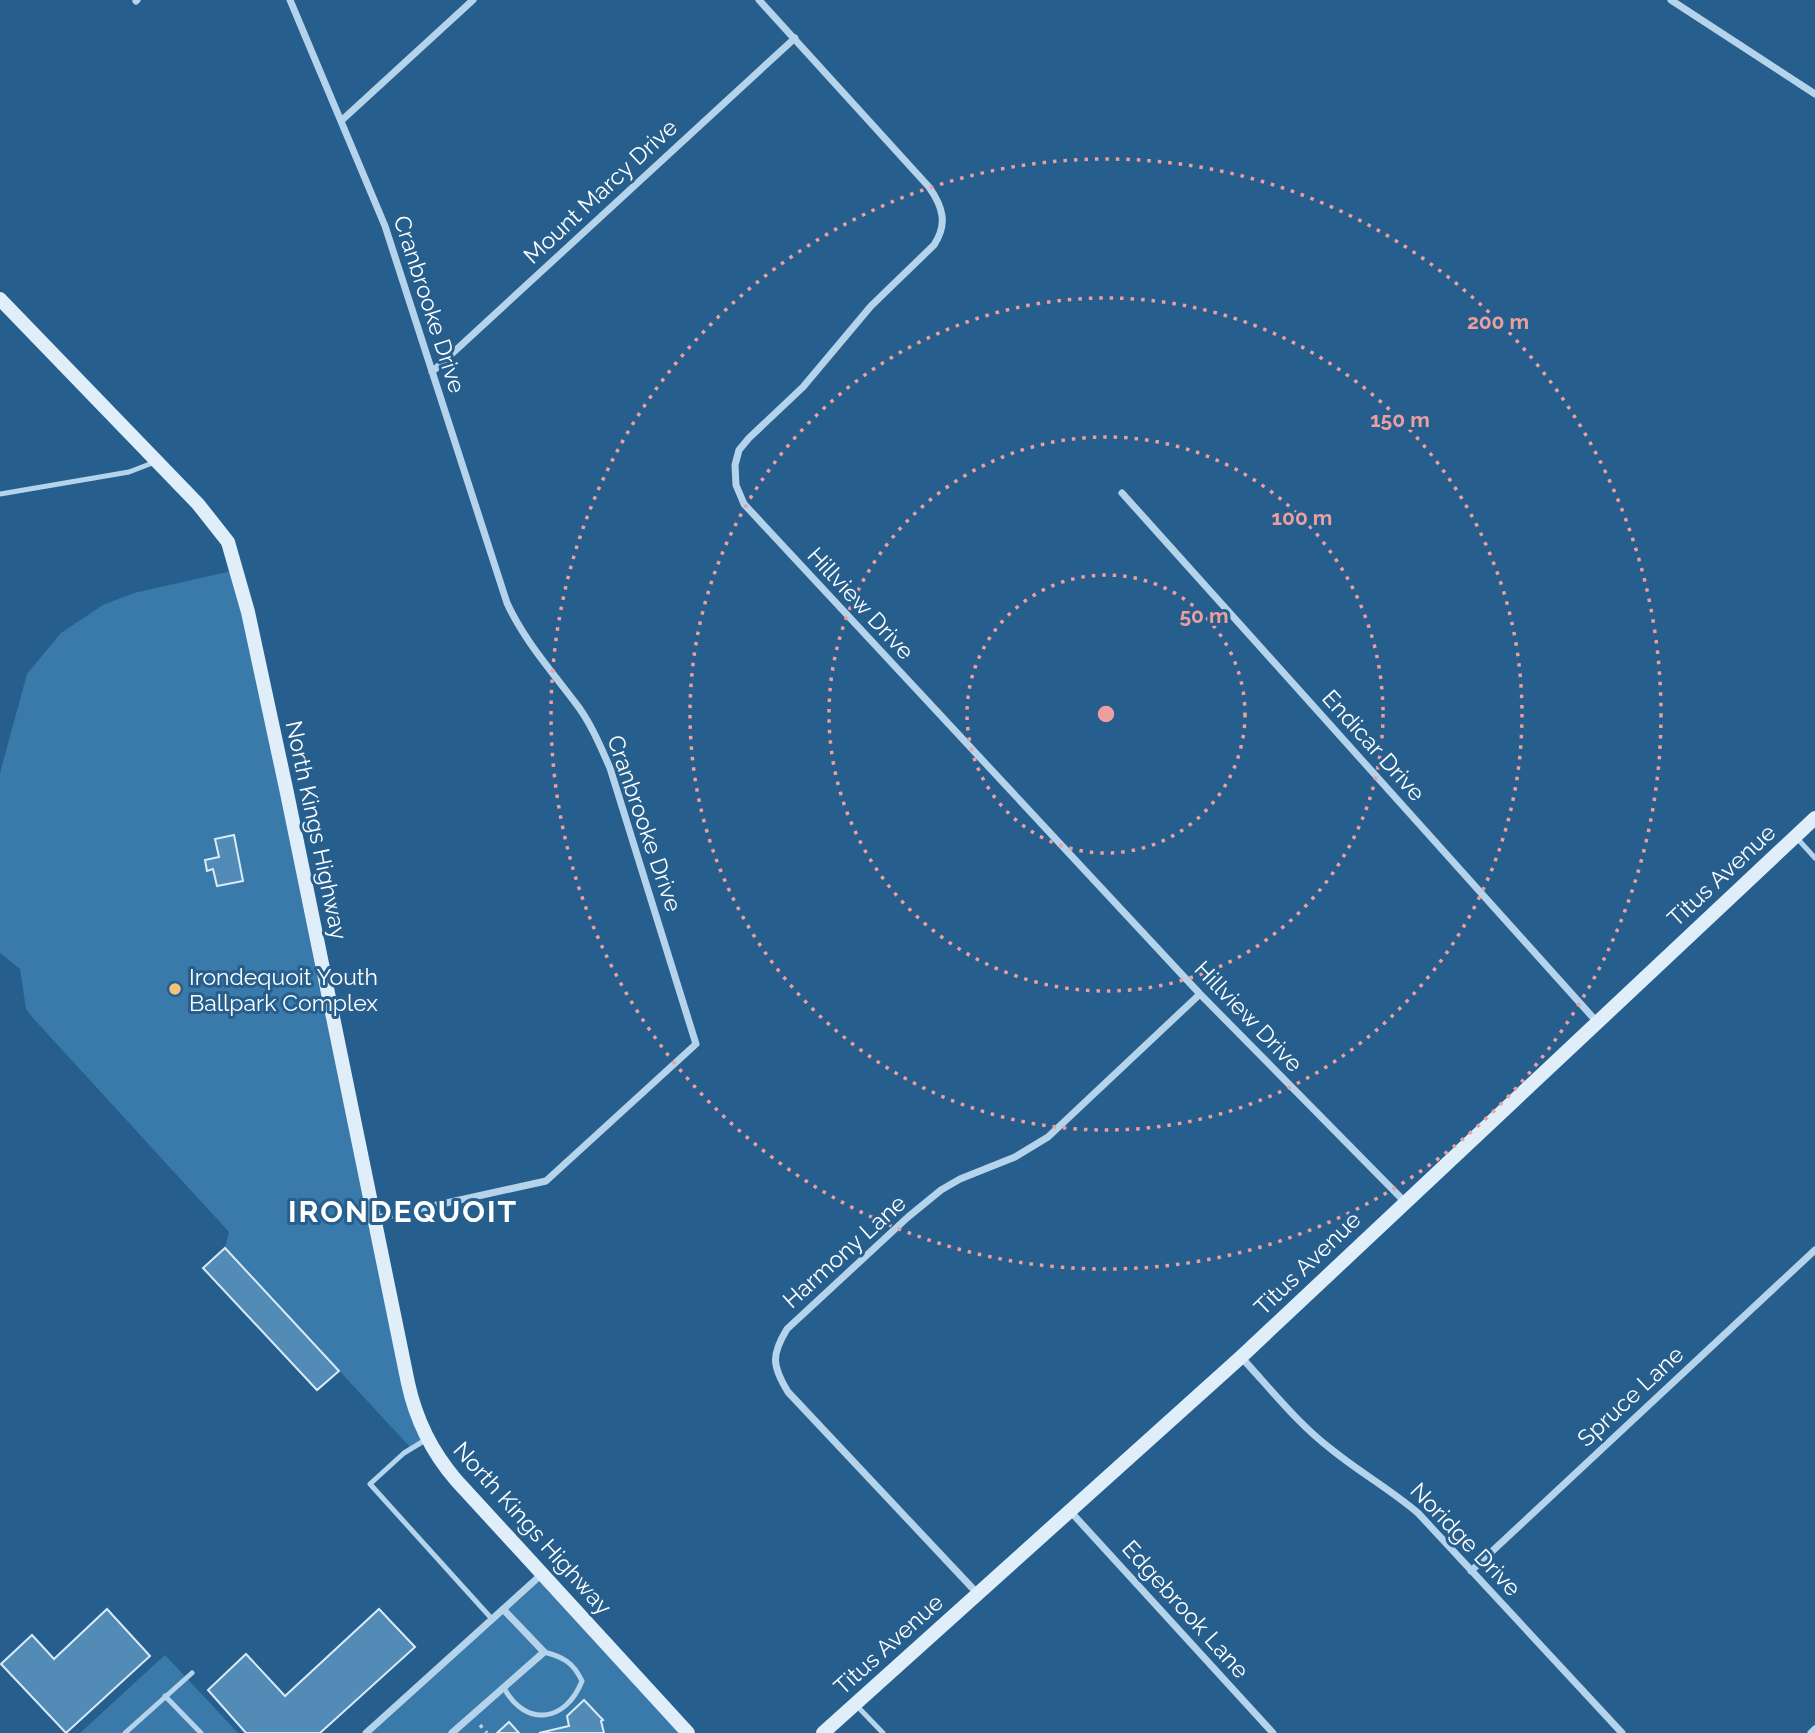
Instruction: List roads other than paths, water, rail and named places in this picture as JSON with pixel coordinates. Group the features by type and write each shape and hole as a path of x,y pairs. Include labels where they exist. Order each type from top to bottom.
{"street":[{"name":"Cranbrooke Drive","path":"290,0 385,226 507,603 527,640 576,702 595,733 610,768 696,1044 546,1181 373,1219"},
{"path":"341,121 472,0"},
{"name":"Hillview Drive","path":"760,0 929,187 942,208 943,222 941,234 934,245 871,306 803,387 739,450 736,485 744,504 1200,994 1404,1201"},
{"path":"1671,0 1815,94"},
{"name":"Mount Marcy Drive","path":"432,372 795,38"},
{"name":"North Kings Highway","path":"0,299 198,503 228,542 248,612 410,1393 427,1438 448,1470 688,1733"},
{"name":"Endicar Drive","path":"1122,492 1597,1022"},
{"name":"Titus Avenue","path":"823,1733 1241,1357 1404,1201 1815,818"},
{"name":"Harmony Lane","path":"977,1593 788,1392 777,1374 774,1357 778,1342 786,1329 908,1217 941,1190 960,1179 1015,1157 1048,1137 1200,994"},
{"name":"Spruce Lane","path":"1471,1571 1815,1250"},
{"name":"Noridge Drive","path":"1241,1357 1331,1449 1393,1492 1418,1513 1622,1733"},
{"name":"Edgebrook Lane","path":"1070,1511 1273,1733"},
{"path":"366,1733 543,1574"},
{"path":"452,1733 544,1652 503,1609"},
{"path":"1811,1733 1815,1729"}],"lane":[{"path":"0,494 129,472 158,461"},
{"path":"1795,837 1815,858"},
{"path":"427,1438 404,1453 370,1484 492,1619"},
{"path":"504,1688 511,1701 524,1712 537,1716 554,1714 577,1694 582,1681 575,1666 561,1656 544,1652"},
{"path":"125,1733 192,1673"},
{"path":"166,1696 201,1733"},
{"path":"855,1704 883,1733"}],"place":[{"name":"Irondequoit Youth Ballpark Complex","path":"175,989"}],"district":[{"name":"IRONDEQUOIT","path":"403,1211"}]}
